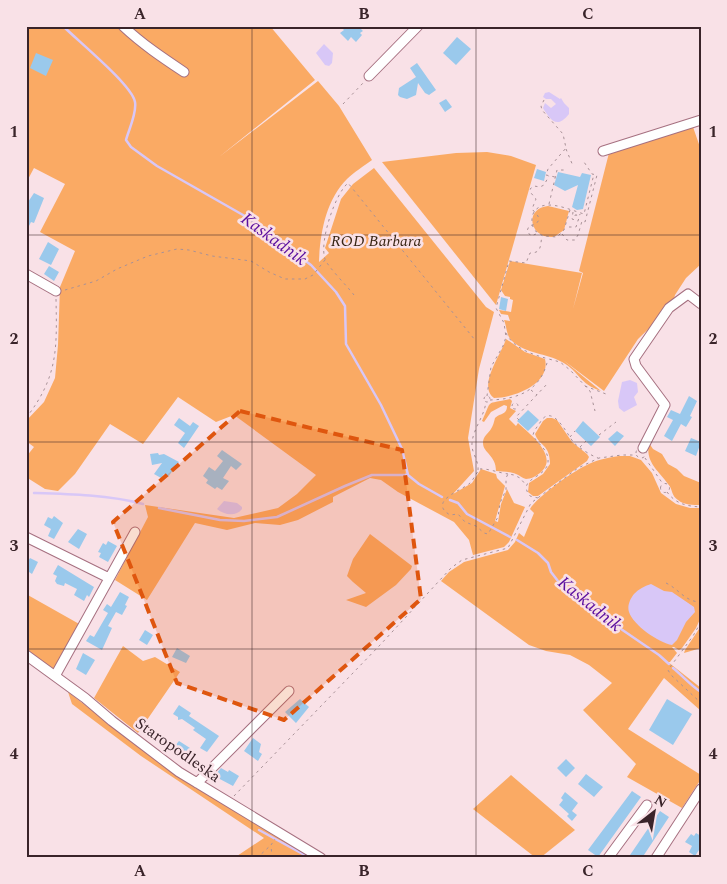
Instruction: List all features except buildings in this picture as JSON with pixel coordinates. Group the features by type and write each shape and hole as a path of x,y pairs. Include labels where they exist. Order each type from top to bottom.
{"street":[{"path":"124,26 154,52 184,72"},
{"path":"370,76 418,26"},
{"path":"603,150 701,120"},
{"path":"26,274 56,291"},
{"path":"641,453 665,405 636,366 634,359 669,308 688,294 701,304"},
{"path":"55,676 134,532"},
{"path":"26,537 109,578"},
{"name":"Staropodleska","path":"26,655 179,772 321,858"},
{"path":"197,783 289,690"},
{"path":"656,858 701,789"},
{"path":"608,858 647,805"}],"path":[{"path":"343,104 370,76"},
{"path":"544,100 541,106 542,110 563,134 566,148 574,166"},
{"path":"537,233 532,236 528,234 528,228 539,220 532,208 536,198 531,193 531,188 543,186 547,182 549,176 546,175 548,169 566,148"},
{"path":"562,233 565,238 574,240 578,236 582,221 585,222 597,175 592,174 584,162"},
{"path":"548,205 557,170 565,169"},
{"path":"578,221 572,219 580,213 584,214 594,174"},
{"path":"549,176 555,177"},
{"path":"354,295 325,260 323,245 329,219 343,187 348,183 475,340"},
{"path":"570,210 566,228 562,233 553,238 537,233 532,225 534,212 541,206 548,205 570,210 574,212 580,213"},
{"path":"569,227 576,227 578,221 574,212"},
{"path":"576,216 577,212"},
{"path":"542,236 539,251 530,253 526,264 509,261 496,308 504,323 510,341 518,347 560,362 566,366 591,394 592,407 595,411"},
{"path":"26,418 39,402 53,370 57,327 56,291 76,288 96,281 117,269 148,256 177,250 189,250 212,256 251,261 285,279 305,279 313,275 325,260"},
{"path":"506,333 503,346 489,371 483,416 474,433 472,444 474,456 479,464 485,468 528,482"},
{"path":"486,402 521,395 530,389 538,382 544,372 548,359"},
{"path":"519,420 516,417 548,383"},
{"path":"585,386 606,394"},
{"path":"530,389 537,395"},
{"path":"487,396 490,400"},
{"path":"513,397 514,403 517,404 517,408 521,412"},
{"path":"514,403 512,408 517,408"},
{"path":"526,485 542,474 548,464 546,451 533,435 542,420 548,416 555,418 580,447 599,458"},
{"path":"599,435 616,422"},
{"path":"570,437 575,431"},
{"path":"580,447 586,441"},
{"path":"588,453 590,461"},
{"path":"530,504 578,468 590,461 612,455 641,453 662,484"},
{"path":"479,464 478,470 470,483 447,497 444,502 444,508 450,515 458,514 466,522 476,526 484,533 489,533 495,524 506,490 508,474"},
{"path":"478,470 485,468"},
{"path":"502,473 506,478"},
{"path":"228,802 374,652 451,568 462,560 504,550 511,544 530,504 530,496 526,490 526,485 520,478"},
{"path":"662,484 666,483 669,487 667,492"},
{"path":"662,484 660,489 663,492 667,492 674,500 681,504 701,507"},
{"path":"530,496 538,498"},
{"path":"666,583 673,586 686,598 701,602"},
{"path":"701,622 668,670 701,703"},
{"path":"257,858 271,845 279,833"},
{"path":"271,845 272,858"}],"highlighted area":[{"path":"240,411 402,450 421,599 284,720 177,683 113,522"}],"green space":[{"name":"ROD Barbara","path":"26,26 270,26 315,80 219,157 318,81 339,106 372,160 347,179 334,197 323,229 319,262 329,253 325,248 341,199 353,184 374,168 486,307 494,312 479,369 468,438 474,471 453,494 472,483 481,469 496,474 497,478 505,486 495,521 498,522 501,504 507,489 514,503 525,507 509,542 504,547 473,555 469,540 454,522 398,492 381,480 370,478 333,497 333,502 298,520 280,525 255,523 227,530 195,523 147,600 115,580 148,517 145,505 234,518 278,508 297,494 316,475 234,415 216,422 178,397 143,444 110,424 75,474 58,491 45,489 26,477 26,457 34,447 26,441 26,421 44,402 55,378 60,287 75,251 40,232 65,184 34,168 26,183"},
{"path":"693,127 701,150 701,264 686,278 675,295 673,303 664,314 638,339 604,391 563,360 601,391 588,385 562,362 530,351 512,341 504,320 510,321 508,315 501,314 499,310 511,312 513,300 505,296 501,290 510,261 582,273 573,309 583,273 579,271 610,149"},
{"path":"487,152 511,156 536,165 496,305 382,162 456,153"},
{"path":"548,206 569,211 564,230 554,237 539,233 533,223 535,212 540,208"},
{"path":"506,339 525,352 545,359 545,368 542,376 529,388 511,395 494,398 489,393 489,378"},
{"path":"510,399 512,401 510,408 516,411 509,419 516,426 518,423 536,439 547,460 545,467 540,473 526,479 511,472 496,471 494,461 483,443 492,428 495,418 507,409 507,406 504,405 491,412 484,422 482,421 490,404"},
{"path":"547,418 557,420 572,442 589,457 587,461 538,496 533,496 528,492 529,483 543,474 550,464 550,457 546,449 535,434"},
{"path":"649,443 653,449 662,454 668,464 684,476 701,483 701,505 686,504 674,497 670,486 651,461 648,450"},
{"path":"619,456 630,456 641,460 652,473 661,493 676,504 690,508 701,508 701,617 682,648 679,650 672,647 677,653 668,662 701,688 701,711 664,678 628,729 701,775 701,779 682,808 627,777 636,764 583,710 612,683 589,665 570,655 546,651 529,645 441,581 449,572 464,562 508,550 515,542 519,533 524,537 534,513 530,509 555,485 589,464"},
{"path":"370,534 412,566 396,585 366,607 346,600 366,593 347,576 353,559"},
{"path":"26,594 81,625 54,671 26,650"},
{"path":"701,626 701,648 684,653 685,650"},
{"path":"123,646 143,661 155,657 180,672 138,733 94,698"},
{"path":"68,692 115,728 315,858 234,858 264,838 141,756 72,704"},
{"path":"511,775 575,830 540,858 536,858 473,809"}],"shaded area":[{"path":"324,44 333,53 332,63 329,66 325,65 316,53"},
{"path":"549,92 561,98 569,108 569,114 561,121 555,122 552,120 543,108 545,103 551,108 556,104 551,99 543,97 545,93"},
{"path":"630,380 637,383 638,392 634,397 637,405 624,412 619,408 618,401 622,382"},
{"path":"224,501 237,503 242,509 233,514 223,513 217,509"},
{"path":"651,584 664,591 672,592 694,607 695,612 686,622 677,640 672,645 660,641 647,633 631,617 629,612 629,603 634,594"}],"waterway":[{"name":"Kaskadnik","path":"63,26 104,63 132,94 135,102 135,111 126,140 131,147 157,166 243,215 311,265 336,292 345,306 346,344 381,405 402,449 408,475 419,484 442,497"},
{"path":"159,508 220,520 244,521 277,517 372,475 407,475"},
{"path":"34,493 103,497 143,504"},
{"name":"Kaskadnik","path":"450,500 458,503 467,514 510,537"},
{"name":"Kaskadnik","path":"517,540 538,553 548,563 551,572 561,585 583,603 659,655 669,664"},
{"name":"Kaskadnik","path":"673,668 701,692"},
{"path":"259,830 310,858"}]}
